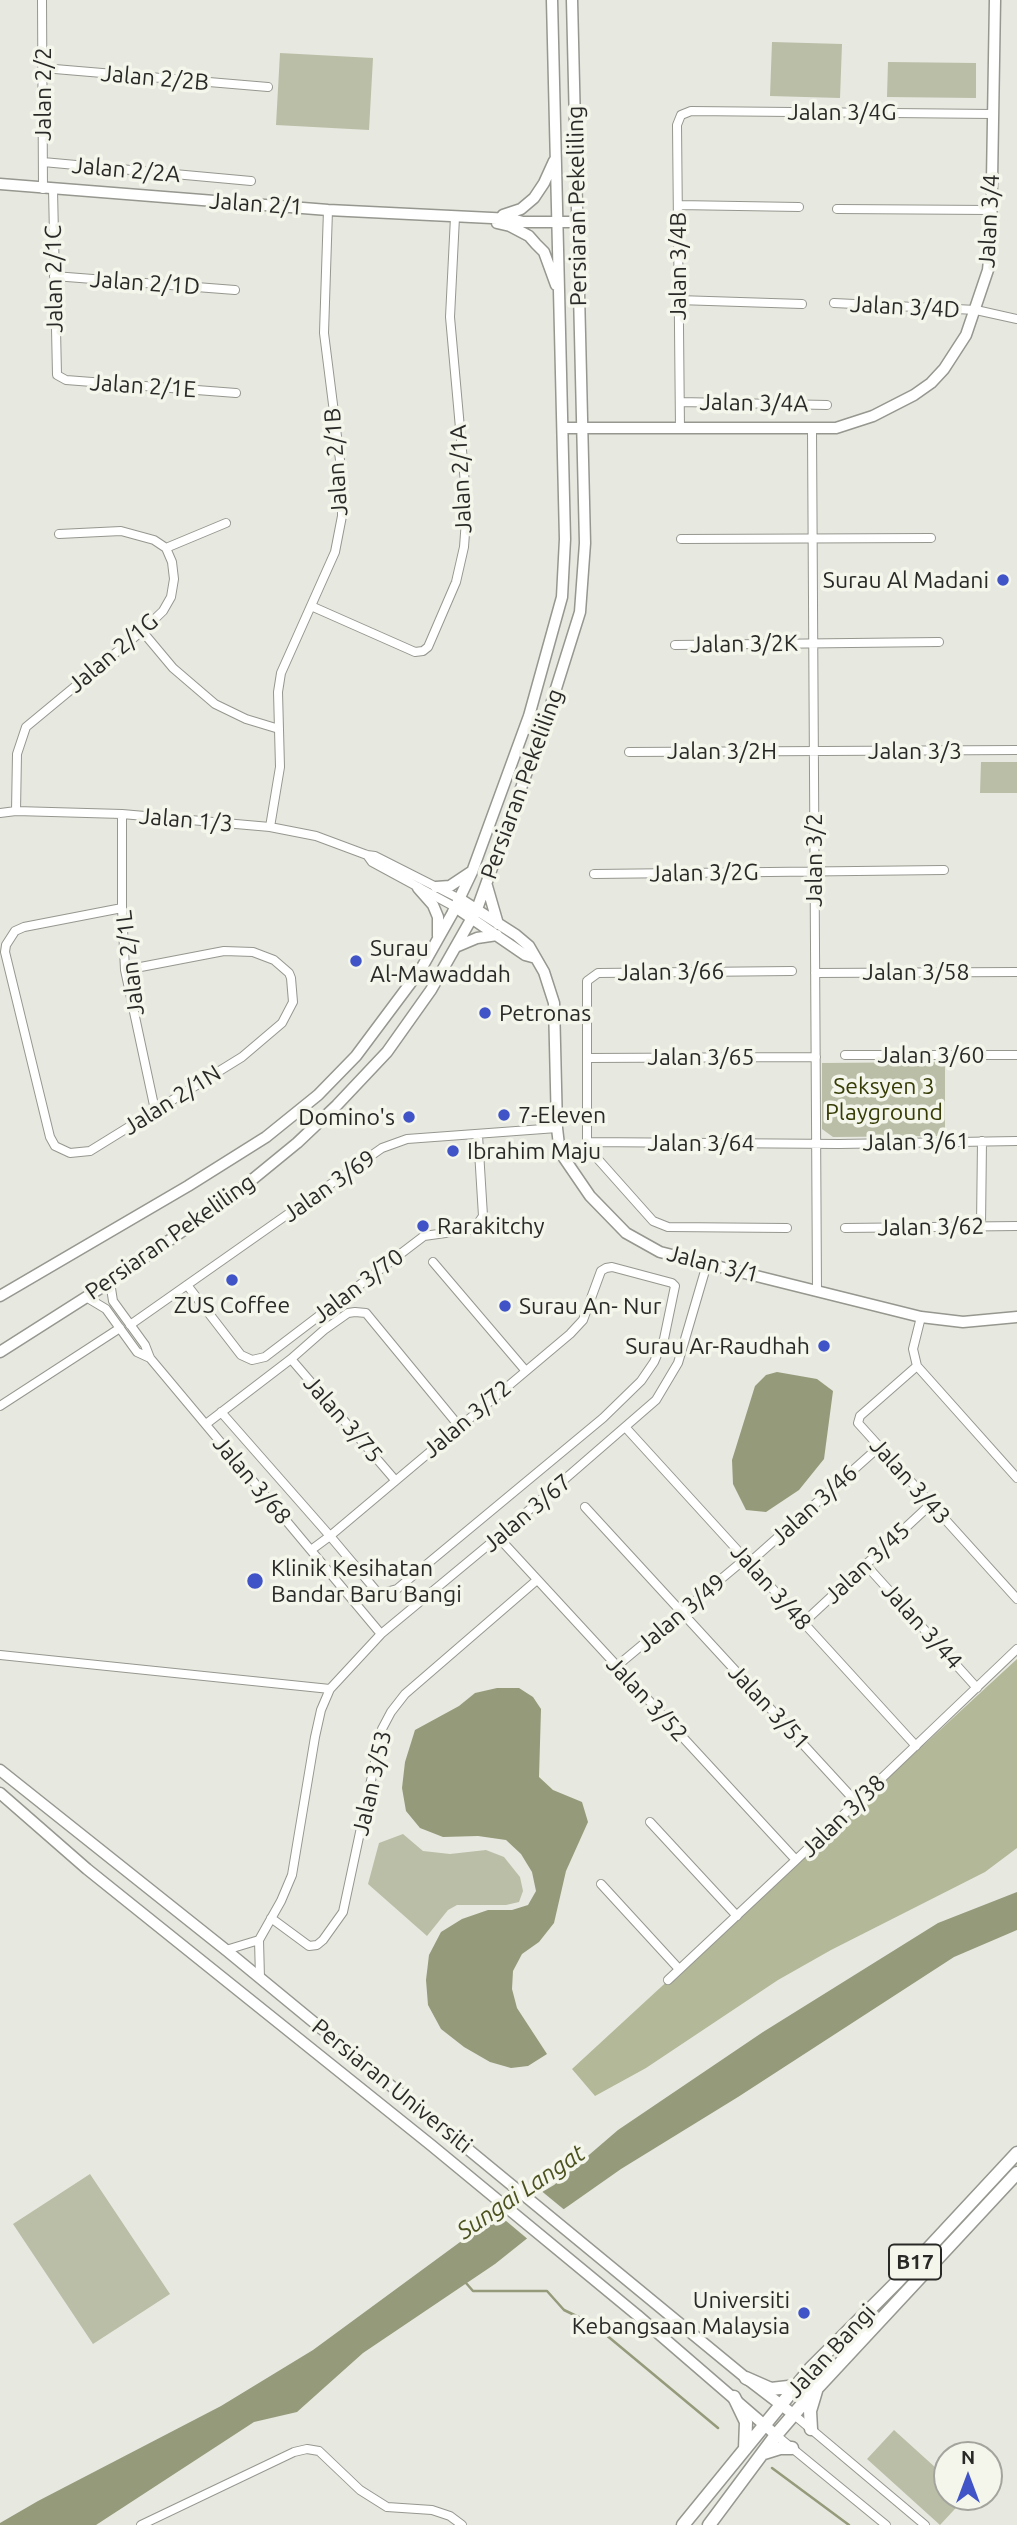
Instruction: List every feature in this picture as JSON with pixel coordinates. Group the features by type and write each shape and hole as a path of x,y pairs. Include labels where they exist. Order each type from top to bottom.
{"main road":[{"name":"Persiaran Pekeliling","path":"0,1296 199,1179 266,1137 292,1116 356,1056 421,970 472,872 529,716 562,597 565,539 552,0"},
{"name":"Persiaran Pekeliling","path":"0,1352 110,1282 231,1197 297,1143 387,1052 431,989 475,914 548,714 580,612 585,543 572,0"},
{"name":"Jalan 3/4","path":"563,428 812,430 853,424 914,395 931,383 967,335 988,270 995,0"},
{"path":"488,219 522,209 544,183 556,157"},
{"name":"Jalan 2/1","path":"0,184 328,210 488,219 512,219 523,215 578,218"},
{"path":"488,219 529,236 544,253 554,276 561,312"},
{"path":"436,887 450,886 472,872"},
{"path":"458,946 498,929 487,883"},
{"path":"418,888 433,905 438,917 438,939"},
{"name":"Jalan 3/1","path":"457,903 529,946 536,958 554,1003 559,1145 572,1171 590,1196 626,1233 660,1252 921,1317 963,1322 1017,1317"},
{"name":"Persiaran Universiti","path":"0,1770 226,1950 793,2414"},
{"name":"Persiaran Universiti","path":"0,1793 87,1869 431,2145 637,2315 776,2435"},
{"name":"Jalan Bangi","path":"683,2525 827,2351 898,2281 1017,2153"},
{"name":"Jalan Bangi","path":"709,2525 793,2414 1017,2173"},
{"path":"746,2378 771,2389 797,2386"},
{"path":"811,2428 810,2411 818,2388"},
{"path":"734,2397 746,2422 745,2450"},
{"path":"764,2453 780,2448 792,2448"}],"street":[{"name":"Jalan 2/2","path":"42,0 43,162 48,189"},
{"name":"Jalan 2/2B","path":"43,68 268,87"},
{"name":"Jalan 3/4G","path":"691,111 993,114"},
{"name":"Jalan 3/4B","path":"680,429 677,125 681,115 691,111"},
{"name":"Jalan 2/2A","path":"43,162 251,181"},
{"name":"Jalan 2/1C","path":"48,189 54,276 55,370"},
{"path":"678,205 799,207"},
{"path":"837,209 991,209"},
{"name":"Jalan 2/1B","path":"270,827 280,767 278,692 281,673 335,552 342,516 342,476 324,343 328,210"},
{"name":"Jalan 2/1A","path":"311,606 415,652 423,651 428,647 456,582 464,547 467,506 450,317 455,217"},
{"name":"Jalan 2/1D","path":"54,276 236,290"},
{"path":"678,300 802,304"},
{"name":"Jalan 3/4D","path":"834,303 976,310 1017,319"},
{"name":"Jalan 2/1E","path":"55,370 57,375 66,380 236,393"},
{"name":"Jalan 3/4A","path":"680,402 827,405"},
{"name":"Jalan 3/2","path":"812,430 817,1290"},
{"path":"60,534 121,531 154,540 166,548 226,523"},
{"path":"681,539 931,538"},
{"name":"Jalan 2/1G","path":"16,811 17,754 26,727 163,611 171,597 174,579 172,562 166,548"},
{"path":"142,631 173,668 215,704 246,719 279,729"},
{"name":"Jalan 3/2K","path":"675,645 939,642"},
{"name":"Jalan 3/3","path":"814,751 1017,750"},
{"name":"Jalan 3/2H","path":"629,752 814,751"},
{"name":"Jalan 1/3","path":"0,813 16,811 122,814 270,827 316,836 375,856 436,887 457,903"},
{"name":"Jalan 2/1L","path":"122,814 125,970 155,1110"},
{"name":"Jalan 1/3","path":"367,855 372,862 418,888 457,903"},
{"name":"Jalan 3/2G","path":"594,874 944,870"},
{"name":"Jalan 2/1N","path":"122,908 24,927 9,937 5,952 50,1137 55,1146 70,1153 90,1151 242,1057 271,1034 288,1015 293,1002 291,978 274,960 253,953 224,951 125,970"},
{"name":"Jalan 3/66","path":"587,1142 587,981 598,973 792,971"},
{"name":"Jalan 3/58","path":"815,973 1017,972"},
{"name":"Jalan 3/60","path":"845,1055 1017,1055"},
{"name":"Jalan 3/65","path":"587,1058 816,1057"},
{"name":"Jalan 3/69","path":"130,1325 382,1148 407,1139 557,1128"},
{"name":"Jalan 3/70","path":"187,1285 241,1354 252,1360 265,1357 424,1236 474,1229 483,1216 478,1135"},
{"path":"981,1226 982,1141"},
{"name":"Jalan 3/61","path":"816,1144 1017,1141"},
{"path":"587,1142 596,1157 653,1220 668,1227 787,1228"},
{"name":"Jalan 3/64","path":"587,1142 816,1144"},
{"name":"Jalan 3/62","path":"845,1228 1017,1226"},
{"path":"433,1262 525,1370"},
{"name":"Jalan 3/67","path":"259,1940 292,1875 320,1710 330,1689 381,1634 656,1400 678,1363 707,1264"},
{"name":"Jalan 3/72","path":"311,1550 583,1320 601,1271 612,1267 675,1286 664,1339 642,1381 603,1418 397,1589 378,1592 330,1536"},
{"name":"Jalan 3/68","path":"110,1282 113,1301 145,1345 150,1358 381,1634"},
{"name":"Jalan 3/68","path":"86,1297 106,1309 136,1353 150,1358"},
{"name":"Jalan 3/75","path":"396,1480 291,1359 324,1330 348,1313 366,1313 459,1426"},
{"path":"921,1317 913,1349 917,1366 1017,1478"},
{"path":"0,1406 120,1328"},
{"path":"206,1424 291,1359"},
{"name":"Jalan 3/43","path":"917,1366 860,1416 858,1423 1017,1599"},
{"path":"221,1412 330,1536"},
{"name":"Jalan 3/48","path":"626,1428 916,1746"},
{"name":"Jalan 3/46","path":"747,1561 880,1447"},
{"name":"Jalan 3/45","path":"803,1623 931,1504"},
{"name":"Jalan 3/51","path":"585,1507 857,1803"},
{"name":"Jalan 3/52","path":"498,1537 796,1860"},
{"name":"Jalan 3/49","path":"617,1666 747,1561"},
{"name":"Jalan 3/44","path":"866,1564 978,1688"},
{"name":"Jalan 3/53","path":"271,1918 309,1946 317,1945 323,1940 343,1912 382,1729 391,1712 405,1694 537,1580"},
{"name":"Jalan 3/38","path":"667,1980 1017,1649"},
{"path":"0,1655 330,1689"},
{"path":"650,1822 737,1916"},
{"path":"601,1884 679,1969"},
{"path":"226,1950 259,1940 260,1978"},
{"path":"793,2414 925,2525"},
{"path":"776,2435 886,2525"},
{"path":"141,2525 294,2452 307,2449 319,2451 360,2490 387,2507 432,2510 450,2516 462,2525"}],"green space":[{"path":"772,42 842,44 840,98 770,96"},
{"path":"280,53 373,58 369,130 276,125"},
{"path":"888,62 976,63 976,98 887,97"},
{"path":"981,762 1017,762 1017,793 980,793"},
{"name":"Seksyen 3 Playground","path":"945,1062 945,1136 833,1137 822,1129 822,1063"},
{"path":"403,1834 423,1851 450,1854 486,1850 504,1857 520,1877 523,1891 519,1902 506,1905 457,1905 448,1910 427,1936 368,1884 379,1843"},
{"path":"90,2174 170,2294 93,2344 13,2224"},
{"path":"894,2430 933,2465 933,2511 953,2511 940,2525 867,2459"}],"shaded area":[{"path":"777,1372 817,1379 833,1391 824,1459 799,1490 766,1512 746,1510 733,1484 732,1460 755,1386 766,1375"},
{"path":"1017,1659 1017,1848 985,1872 778,1980 646,2068 595,2096 572,2069"},
{"path":"497,1688 519,1688 533,1697 541,1709 539,1777 553,1790 582,1802 588,1822 566,1871 554,1923 539,1942 522,1954 513,1971 512,1989 517,2008 547,2054 528,2066 511,2068 490,2062 441,2029 428,2005 426,1980 429,1955 441,1932 462,1919 488,1910 512,1910 528,1905 536,1891 532,1872 521,1854 506,1840 478,1836 443,1837 420,1828 406,1811 402,1788 405,1762 415,1730 459,1706 475,1693"},
{"path":"1017,1892 1017,1930 954,1957 621,2169 564,2209 495,2264 363,2353 297,2412 254,2422 96,2525 0,2525 38,2501 221,2406 313,2350 471,2234 554,2185 618,2130 763,2032 938,1923"}],"pier":[{"path":"539,2189 567,2212 530,2241 499,2215"}],"waterway":[{"path":"466,2283 473,2291 547,2291 564,2310 593,2324 718,2428"},
{"path":"772,2468 849,2525"}],"place":[{"name":"Surau Al Madani","path":"1003,580"},
{"name":"Surau Al-Mawaddah","path":"356,961"},
{"name":"Petronas","path":"485,1013"},
{"name":"7-Eleven","path":"504,1115"},
{"name":"Domino's","path":"409,1117"},
{"name":"Ibrahim Maju","path":"453,1151"},
{"name":"Rarakitchy","path":"423,1226"},
{"name":"ZUS Coffee","path":"232,1280"},
{"name":"Surau An- Nur","path":"505,1306"},
{"name":"Surau Ar-Raudhah","path":"824,1346"},
{"name":"Klinik Kesihatan Bandar Baru Bangi","path":"255,1581"},
{"name":"Universiti Kebangsaan Malaysia","path":"804,2313"}],"water label":[{"name":"Sungai Langat","path":"521,2192"}]}
